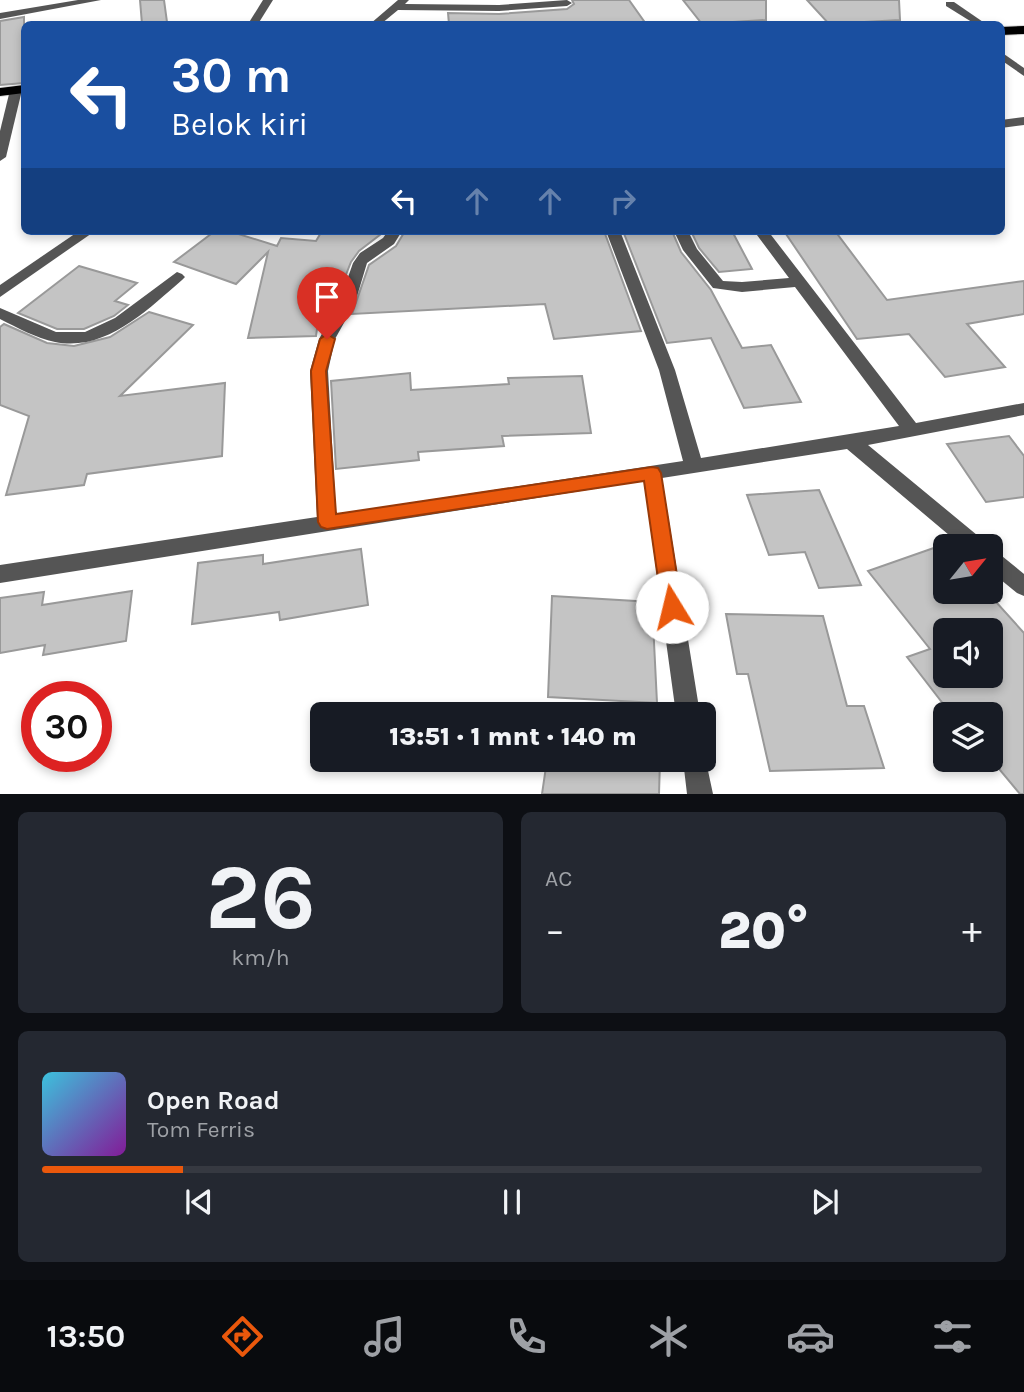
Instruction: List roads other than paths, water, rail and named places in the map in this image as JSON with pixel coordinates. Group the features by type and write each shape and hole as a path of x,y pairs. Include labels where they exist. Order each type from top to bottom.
{"highway":[{"path":"1005,31 1024,30"},
{"path":"0,92 20,90"}],"street":[{"path":"0,16 96,0"},
{"path":"255,21 268,0"},
{"path":"379,21 400,3 499,8 567,3"},
{"path":"950,4 976,21"},
{"path":"36,10 41,21"},
{"path":"1005,58 1024,73"},
{"path":"0,157 20,90"},
{"path":"1005,123 1024,121"},
{"path":"0,292 83,235"},
{"path":"327,522 318,371 327,339 347,303 360,263 365,256 389,241 393,235"},
{"path":"615,235 667,370 694,467"},
{"path":"683,235 690,250 718,285 741,287 799,282"},
{"path":"764,235 911,429"},
{"path":"0,313 56,338 82,337 112,329 177,277"},
{"path":"0,574 851,442 1024,409"},
{"path":"851,442 962,534"},
{"path":"652,473 686,702"},
{"path":"1003,569 1024,587"},
{"path":"697,772 700,793"}]}
